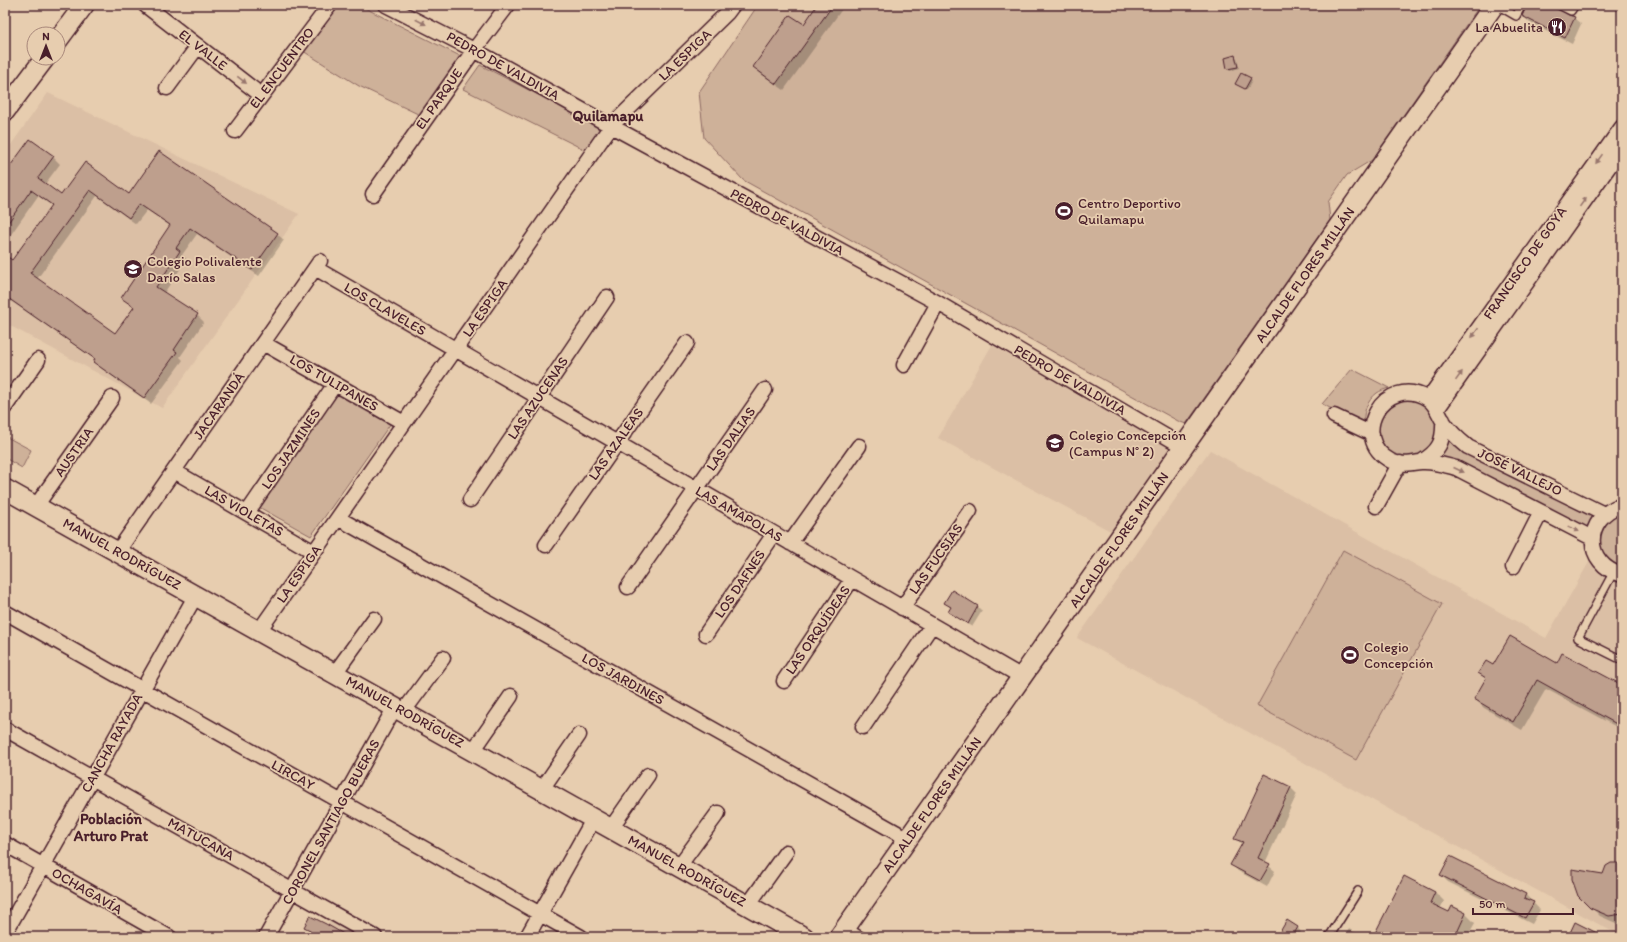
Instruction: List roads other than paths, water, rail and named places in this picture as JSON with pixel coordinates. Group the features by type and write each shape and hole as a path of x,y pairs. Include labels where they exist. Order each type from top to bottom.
{"street":[{"path":"66,29 84,5"},
{"name":"EL VALLE","path":"145,5 261,95"},
{"name":"EL ENCUENTRO","path":"234,131 330,5"},
{"name":"PEDRO DE VALDIVIA","path":"386,5 474,50 938,303 1184,447"},
{"name":"EL PARQUE","path":"373,194 474,50 508,5"},
{"name":"LA ESPIGA","path":"259,631 611,126 727,13 733,5"},
{"name":"ALCALDE FLORES MILLÁN","path":"843,932 1496,5"},
{"path":"167,88 198,46"},
{"path":"5,111 39,66"},
{"name":"FRANCISCO DE GOYA","path":"1436,409 1622,127"},
{"name":"FRANCISCO DE GOYA","path":"1436,409 1622,148"},
{"name":"LOS CLAVELES","path":"318,264 455,350"},
{"name":"JACARANDÁ","path":"118,551 318,264"},
{"name":"LAS AZUCENAS","path":"470,500 607,297"},
{"path":"904,365 938,303"},
{"name":"LOS TULIPANES","path":"263,343 404,423"},
{"name":"LAS AZALEAS","path":"546,545 687,343"},
{"name":"LAS AMAPOLAS","path":"455,350 1022,677"},
{"path":"5,407 38,360"},
{"name":"LOS JAZMINES","path":"247,513 335,384"},
{"name":"LAS DALIAS","path":"628,587 765,390"},
{"path":"1372,434 1371,424 1376,410 1386,399 1400,393 1415,393 1436,409 1444,433 1440,445 1432,455 1421,462"},
{"name":"AUSTRIA","path":"36,506 112,398"},
{"name":"JOSÉ VALLEJO","path":"1436,409 1454,436 1468,447 1604,514"},
{"path":"1334,416 1372,434"},
{"name":"JOSÉ VALLEJO","path":"1372,434 1372,439 1380,452 1392,461 1406,465 1421,462 1440,463 1456,468 1592,538"},
{"path":"790,543 859,446"},
{"path":"1376,506 1400,463"},
{"name":"LAS VIOLETAS","path":"174,471 314,552"},
{"name":"MANUEL RODRÍGUEZ","path":"5,488 748,905 794,934"},
{"path":"1618,574 1604,567 1598,559 1593,549 1592,538 1596,525 1604,514 1613,508 1622,505"},
{"name":"LAS FUCSIAS","path":"902,608 970,511"},
{"name":"JOSÉ VALLEJO","path":"1513,567 1541,512"},
{"name":"LOS JARDINES","path":"338,518 908,839"},
{"name":"LOS DAFNES","path":"706,634 774,534"},
{"name":"LAS ORQUÍDEAS","path":"784,680 852,579"},
{"name":"CANCHA RAYADA","path":"5,933 196,595"},
{"name":"LIRCAY","path":"5,612 581,937"},
{"path":"335,673 374,619"},
{"path":"863,726 932,625"},
{"name":"CORONEL SANTIAGO BUERAS","path":"266,937 342,802 400,709 443,658"},
{"path":"473,750 511,696"},
{"name":"MATUCANA","path":"5,729 375,937"},
{"path":"542,789 579,735"},
{"path":"611,828 648,775"},
{"path":"679,866 718,813"},
{"path":"527,937 594,818"},
{"name":"OCHAGAVÍA","path":"5,844 169,937"},
{"path":"748,905 786,852"}],"lane":[{"path":"1496,5 1516,16 1522,5"},
{"path":"1559,5 1571,11 1575,5"},
{"path":"1618,574 1578,638 1622,660"},
{"path":"1329,937 1358,891"},
{"path":"843,932 863,937"}],"place":[{"name":"La Abuelita","path":"1557,27"},
{"name":"Centro Deportivo Quilamapu","path":"1064,211"},
{"name":"Colegio Polivalente Darío Salas","path":"133,269"},
{"name":"Colegio Concepción (Campus N° 2)","path":"1055,443"},
{"name":"Colegio Concepción","path":"1350,655"}],"district":[{"name":"Quilamapu","path":"608,116"},
{"name":"Población Arturo Prat","path":"111,828"}]}
